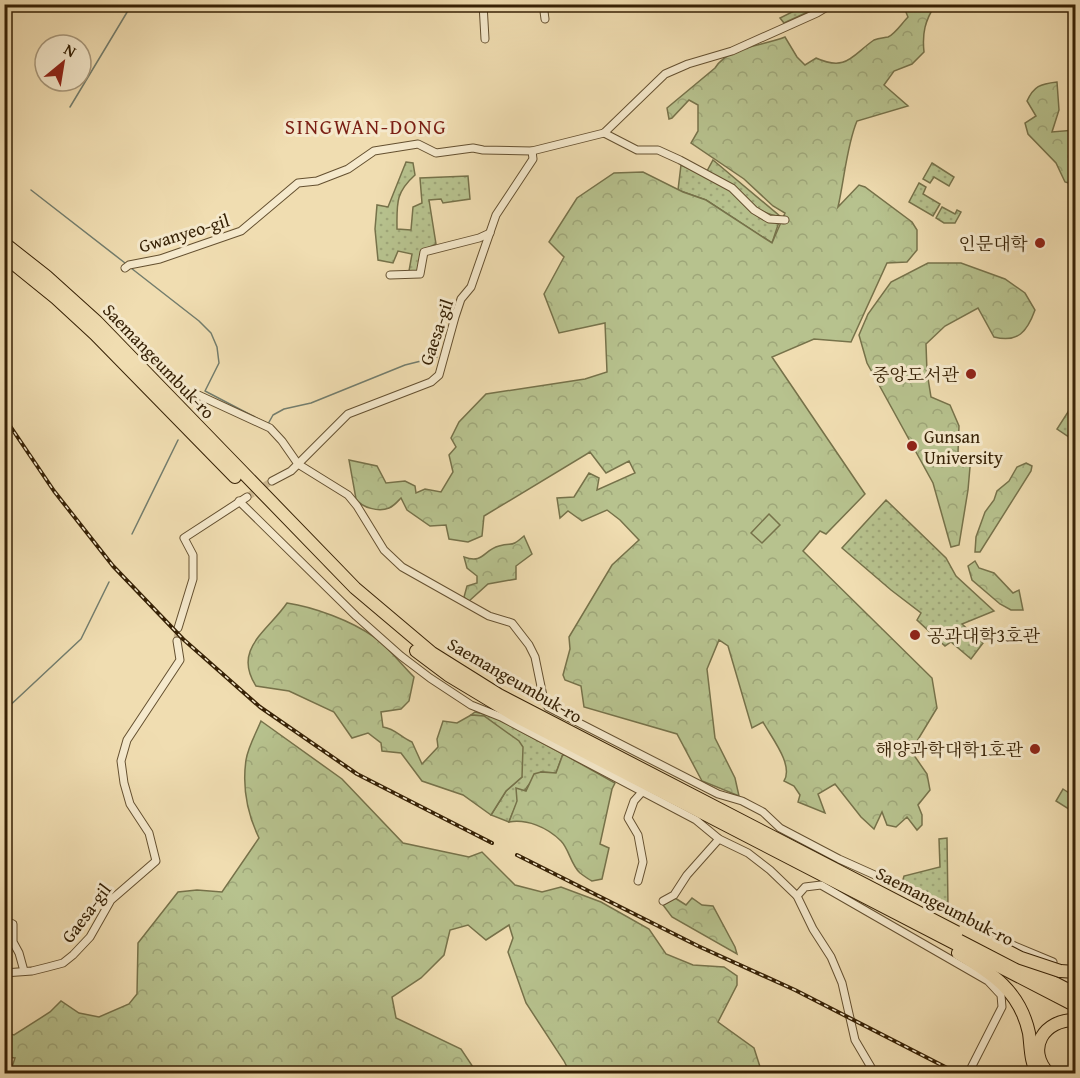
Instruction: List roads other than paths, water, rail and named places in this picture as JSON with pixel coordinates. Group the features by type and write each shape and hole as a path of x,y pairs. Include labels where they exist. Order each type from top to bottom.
{"highway":[{"name":"Saemangeumbuk-ro","path":"4,243 46,276 97,322 355,588 432,653 498,695 1076,994"},
{"name":"Saemangeumbuk-ro","path":"4,256 56,298 95,334 349,593 405,643 448,675 521,719 1076,1006"},
{"path":"894,911 916,928 989,972 1014,996 1027,1024 1032,1062 1038,1074"},
{"path":"924,915 964,929 1021,958 1076,972"},
{"path":"1049,1074 1040,1060 1038,1051 1041,1037 1047,1028 1056,1022 1065,1019 1076,1020"}],"street":[{"path":"483,4 485,39"},
{"path":"543,4 544,19"},
{"path":"785,220 769,219 754,210 732,188 680,160 658,150 637,150 604,133 665,74 688,64 732,51 817,14 832,4"},
{"name":"Gwanyeo-gil","path":"127,267 160,259 242,231 298,183 316,181 348,169 374,151 418,144 436,153 473,148 532,151 604,133"},
{"name":"Gaesa-gil","path":"272,481 291,471 348,414 431,382 439,375 461,299 471,287 496,215 533,159 532,151"},
{"path":"390,276 420,274 424,252 490,233"},
{"path":"194,393 270,428 298,464 348,495 384,550 402,567 489,616 512,623 535,657 544,701 548,707 718,794 742,801 763,812 780,828 1056,967"},
{"path":"178,628 193,579 193,555 184,538 247,497"},
{"path":"239,501 356,616 430,678 471,705 501,717 696,820 719,839 748,854 770,870 797,896 835,966 842,983 855,1040 874,1074"},
{"name":"Gaesa-gil","path":"4,973 63,963 90,937 111,900 156,861 149,833 130,804 121,761 127,740 180,660 177,640"},
{"path":"638,881 644,862 638,835 628,818 634,801 642,792"},
{"path":"663,901 674,895 687,875 719,839"},
{"path":"797,896 806,887 821,885 988,981 1000,995 1002,1007 971,1068"},
{"path":"4,920 13,924 12,942 19,952 24,971"}],"waterway":[{"path":"70,107 132,4"},
{"path":"31,190 125,263"},
{"path":"4,206 8,208 4,213"},
{"path":"131,268 211,333 217,347 219,363 205,391 268,424 273,415 284,409 311,403 405,365 437,357"},
{"path":"132,534 178,440"},
{"path":"4,711 81,639 109,582"}],"tunnel":[{"path":"247,497 272,481"},
{"path":"177,641 178,628"}],"railway":[{"path":"4,417 54,491 113,566 183,639 260,707 357,774 492,843"},
{"path":"517,855 698,946 795,990 959,1074"}],"place":[{"name":"인문대학","path":"1040,243"},
{"name":"중앙도서관","path":"971,374"},
{"name":"Gunsan University","path":"912,446"},
{"name":"공과대학3호관","path":"915,635"},
{"name":"해양과학대학1호관","path":"1035,749"}],"district":[{"name":"SINGWAN-DONG","path":"366,126"}]}
